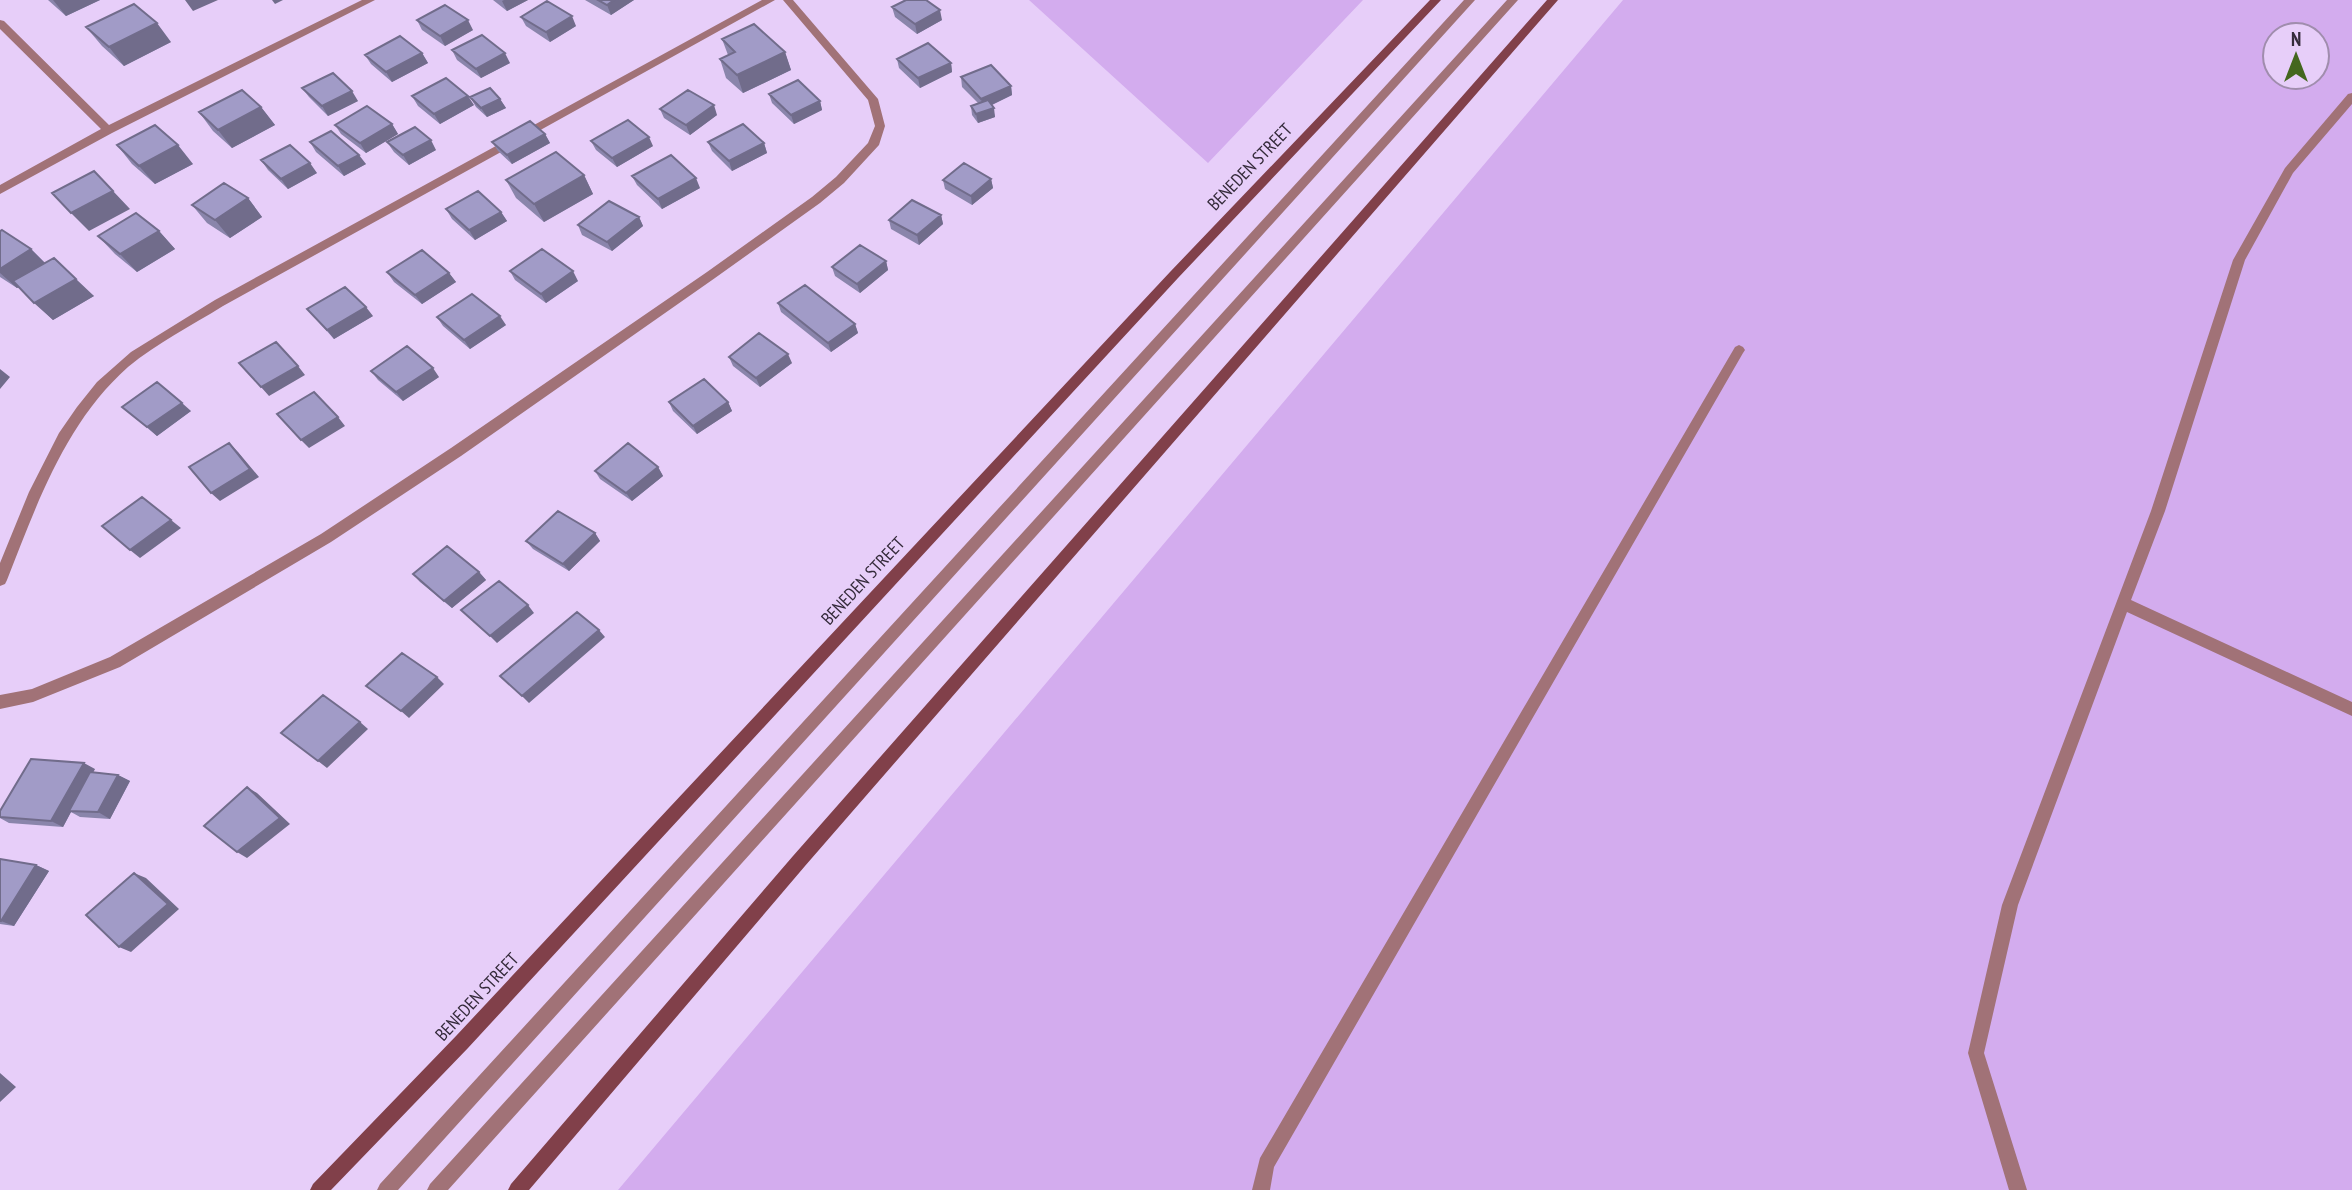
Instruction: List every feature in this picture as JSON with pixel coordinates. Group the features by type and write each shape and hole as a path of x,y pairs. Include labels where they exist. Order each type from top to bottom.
{"main road":[{"name":"BENEDEN STREET","path":"319,1190 462,1042 1174,275 1436,0"},
{"path":"517,1190 799,861 1553,0"}],"street":[{"path":"0,190 108,130 370,0"},
{"path":"0,580 66,428 97,390 143,349 231,296 771,0"},
{"path":"0,702 33,695 115,662 326,538 711,275 841,180 873,145 880,126 873,99 788,0"},
{"path":"386,1190 1469,0"},
{"path":"436,1190 1513,0"},
{"path":"0,23 108,130"},
{"path":"2018,1190 1976,1053 2010,905 2158,511 2239,260 2289,171 2352,97"},
{"path":"1261,1190 1266,1164 1739,350"},
{"path":"2123,603 2352,709"}],"shaded area":[{"path":"1029,0 1363,0 1208,163"},
{"path":"1623,0 2352,0 2352,1190 618,1190"}],"building":[{"path":"598,0 614,0 607,5"},
{"path":"906,0 926,0 940,10 915,24 892,7"},
{"path":"547,1 572,16 546,32 521,17"},
{"path":"134,4 157,23 109,47 86,27"},
{"path":"445,5 468,20 440,36 417,20"},
{"path":"754,24 785,52 737,75 720,59 735,52 722,39"},
{"path":"482,35 505,53 476,69 452,50"},
{"path":"400,36 422,53 386,72 365,55"},
{"path":"928,43 951,63 918,78 897,59"},
{"path":"991,65 1011,86 981,99 961,77"},
{"path":"333,73 352,91 322,106 302,88"},
{"path":"446,78 468,96 434,114 412,96"},
{"path":"798,80 820,101 791,115 769,94"},
{"path":"490,88 500,99 481,108 470,97"},
{"path":"242,90 261,107 218,130 199,112"},
{"path":"688,90 714,105 686,125 660,109"},
{"path":"988,100 994,108 976,114 971,106"},
{"path":"367,106 392,124 360,143 335,125"},
{"path":"628,120 649,137 612,158 591,141"},
{"path":"530,121 545,134 507,155 492,142"},
{"path":"743,124 764,143 729,161 708,142"},
{"path":"155,125 178,145 139,166 117,145"},
{"path":"415,127 431,140 403,155 387,142"},
{"path":"331,131 359,155 338,166 310,142"},
{"path":"290,145 310,163 281,179 261,160"},
{"path":"556,152 584,175 534,204 506,180"},
{"path":"671,155 696,178 658,199 632,176"},
{"path":"964,163 991,179 971,196 943,180"},
{"path":"94,171 113,191 71,213 52,193"},
{"path":"224,183 248,198 215,220 192,205"},
{"path":"478,191 501,212 469,230 446,209"},
{"path":"912,200 941,215 917,235 889,220"},
{"path":"609,201 639,217 607,242 578,225"},
{"path":"136,213 159,231 120,254 98,236"},
{"path":"0,231 31,249 0,269"},
{"path":"860,245 886,261 857,284 832,267"},
{"path":"542,249 573,271 541,294 510,271"},
{"path":"422,250 449,273 415,295 387,272"},
{"path":"54,258 76,279 34,303 13,281"},
{"path":"805,285 855,324 828,343 778,303"},
{"path":"345,287 366,307 327,330 307,309"},
{"path":"472,294 500,316 464,340 437,317"},
{"path":"759,333 788,354 756,378 729,357"},
{"path":"276,342 298,366 261,387 239,363"},
{"path":"407,346 433,368 396,392 371,371"},
{"path":"704,379 728,402 693,426 669,402"},
{"path":"157,382 182,403 147,427 122,407"},
{"path":"314,392 338,417 301,440 277,414"},
{"path":"229,443 250,469 211,493 189,467"},
{"path":"628,443 658,467 626,493 595,471"},
{"path":"142,497 171,520 130,550 102,526"},
{"path":"558,511 595,533 563,564 526,541"},
{"path":"447,546 479,572 444,601 413,574"},
{"path":"499,581 528,605 490,636 461,610"},
{"path":"577,612 599,630 522,696 500,676"},
{"path":"402,653 437,677 401,711 366,686"},
{"path":"323,695 360,722 318,761 281,733"},
{"path":"31,759 84,763 51,821 0,817 0,811"},
{"path":"90,772 118,775 98,812 69,811"},
{"path":"247,787 280,818 237,852 204,826"},
{"path":"0,859 36,865 1,921 0,921"},
{"path":"134,873 168,904 119,947 86,915"}]}
